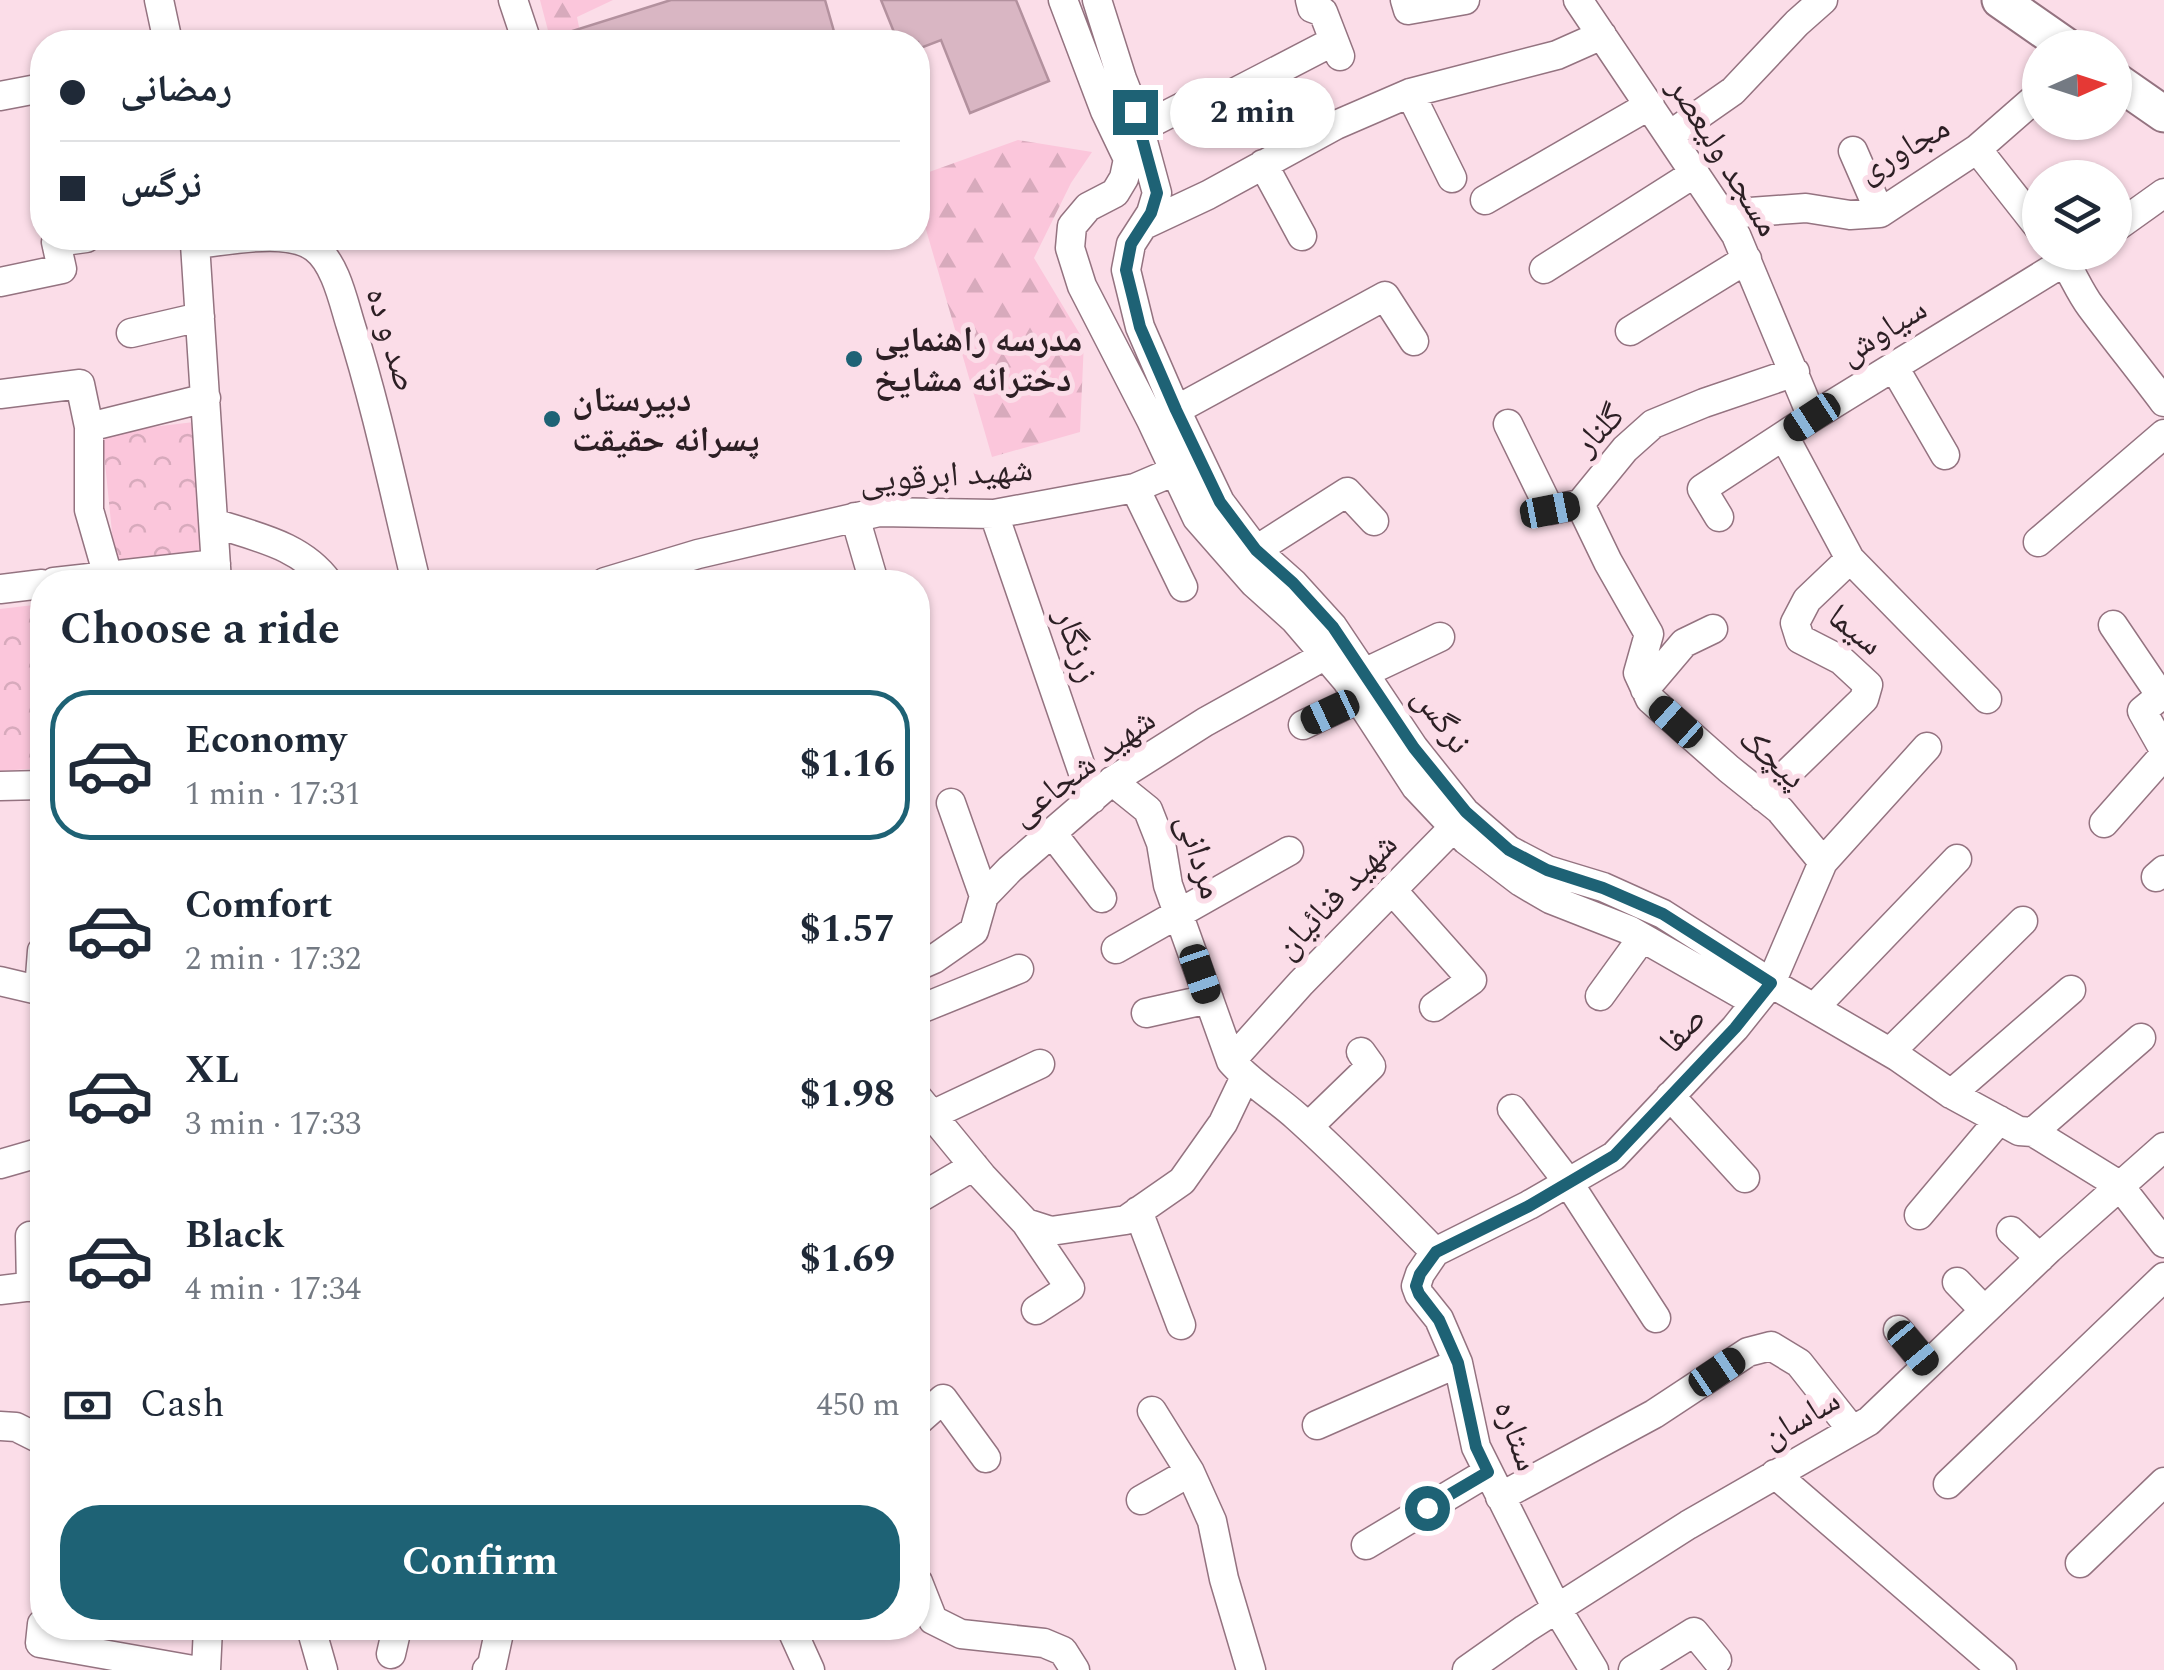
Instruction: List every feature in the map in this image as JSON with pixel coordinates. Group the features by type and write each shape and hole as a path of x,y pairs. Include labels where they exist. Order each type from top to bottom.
{"main road":[{"path":"2000,0 2043,30"},
{"path":"2132,92 2164,114"}],"street":[{"path":"158,0 165,30"},
{"path":"513,0 523,30"},
{"name":"نرگس","path":"1063,0 1128,159 1124,178 1115,192 1088,207 1072,226 1070,248 1082,286 1197,518 1347,681 1361,686 1466,812 1509,850 1547,870 1603,888 1663,914 1763,992"},
{"name":"نرگس","path":"1097,0 1157,193 1131,244 1126,270 1140,327 1220,502 1256,550 1333,627 1416,787 1466,840 1550,899 1583,910 1763,992 1814,1008 1890,1052 1951,1094 2019,1131 2034,1132 2119,1185"},
{"path":"1139,129 1190,103 1197,112 1337,48 1323,12 1312,8 1310,0"},
{"path":"1404,0 1408,10 1465,0"},
{"name":"مسجد ولیعصر","path":"1578,0 1736,234 1812,417"},
{"path":"1670,135 1733,91 1823,0"},
{"path":"1144,225 1208,195 1336,124 1410,92 1558,55 1602,35"},
{"path":"0,96 30,90"},
{"path":"1410,92 1452,178"},
{"path":"1484,200 1650,105"},
{"name":"مجاوری","path":"1724,217 1806,208 1850,214 1880,213 1977,150 2022,110"},
{"path":"1977,150 2022,207"},
{"path":"1853,151 1880,213"},
{"path":"1264,164 1302,236"},
{"path":"1544,269 1695,173"},
{"path":"2132,216 2164,193"},
{"path":"0,282 62,269 58,250"},
{"path":"196,250 217,570"},
{"name":"صد و ده","path":"317,250 335,276 376,408 413,570"},
{"path":"1630,331 1747,259"},
{"name":"سیاوش","path":"1720,516 1702,489 2046,270"},
{"path":"2074,270 2088,304 2164,402"},
{"path":"1176,410 1385,296 1414,341"},
{"path":"131,333 200,317"},
{"path":"1894,367 1945,455"},
{"name":"گلنار","path":"1508,424 1550,510 1580,504 1625,449 1653,424 1795,372"},
{"path":"0,394 80,384 90,427 88,510 106,570"},
{"path":"90,427 206,398"},
{"path":"2038,542 2164,434"},
{"name":"سیما","path":"1784,436 1850,559 1987,699"},
{"name":"شهید ابرقویی","path":"646,570 878,512 994,514 1135,488 1175,471"},
{"path":"1135,488 1183,588"},
{"path":"1256,550 1347,492 1374,521"},
{"path":"1580,504 1649,634 1638,672 1645,689 1684,643 1713,628"},
{"name":"زرنگار","path":"994,514 1102,790"},
{"path":"855,517 870,570"},
{"path":"214,523 283,545 319,570"},
{"path":"686,558 693,570"},
{"name":"سیما","path":"1764,796 1864,699 1868,685 1841,660 1800,639 1795,623 1807,600 1850,559"},
{"path":"0,589 30,585"},
{"path":"2104,823 2164,752 2142,711 2162,695 2113,625"},
{"path":"1303,725 1440,636"},
{"name":"شهید شجاعی","path":"930,961 974,931 984,896 1010,868 1102,790 1205,722 1324,656"},
{"name":"پیچک","path":"1645,689 1650,699 1764,796 1823,862"},
{"name":"صفا","path":"1436,1252 1529,1206 1614,1156 1735,1028 1763,992 1823,862 1927,747"},
{"path":"0,786 30,785"},
{"name":"مردانی","path":"1102,790 1148,810 1161,842 1168,885 1238,1069"},
{"path":"951,803 984,896"},
{"name":"شهید فنائیان","path":"1026,1223 1051,1231 1126,1220 1182,1181 1223,1123 1238,1069 1301,982 1454,827"},
{"path":"1052,833 1102,898"},
{"path":"1116,949 1289,851"},
{"path":"1814,1008 1957,858"},
{"path":"1392,890 1472,980 1434,1007"},
{"path":"1890,1052 2023,921"},
{"path":"1600,996 1642,938"},
{"path":"930,1005 1019,968"},
{"path":"0,980 30,987"},
{"path":"1951,1094 2071,990"},
{"path":"1146,1013 1209,999"},
{"path":"2034,1132 2141,1038"},
{"path":"1308,1127 1371,1066 1361,1052"},
{"path":"930,1105 1040,1064"},
{"path":"1238,1069 1308,1127 1436,1252"},
{"path":"1670,1096 1745,1178"},
{"path":"1512,1108 1568,1182 1656,1318"},
{"path":"930,1113 1026,1223 1070,1288 1036,1310"},
{"path":"1918,1216 1999,1120"},
{"name":"ساسان","path":"1476,1667 1556,1609 1688,1525 1869,1421 1984,1310 2164,1147"},
{"path":"0,1164 30,1155"},
{"path":"930,1192 974,1166"},
{"path":"2119,1185 2164,1243"},
{"path":"1138,1212 1181,1324"},
{"path":"2011,1230 2040,1258"},
{"name":"ستاره","path":"1436,1252 1416,1286 1439,1320 1458,1363 1476,1447 1556,1609 1594,1670"},
{"path":"1948,1484 2164,1277"},
{"path":"1956,1282 1984,1310"},
{"path":"0,1290 30,1287"},
{"path":"1898,1330 1927,1365"},
{"path":"1366,1545 1654,1414 1748,1352 1771,1346 1799,1363 1852,1430"},
{"path":"1317,1425 1458,1363"},
{"path":"930,1411 943,1400 986,1458"},
{"path":"1152,1411 1190,1472 1212,1521 1251,1670"},
{"path":"0,1426 16,1427 30,1434"},
{"path":"1141,1500 1190,1472"},
{"path":"1775,1474 2002,1670"},
{"path":"2080,1563 2164,1482"},
{"path":"930,1612 933,1620 960,1634 1044,1643 1063,1651 1075,1670"},
{"path":"1633,1670 1694,1632 1717,1660"},
{"path":"40,1640 88,1661 193,1670"},
{"path":"206,1670 207,1640"},
{"path":"314,1640 323,1670"},
{"path":"487,1670 497,1640"},
{"path":"796,1640 810,1670"}],"green space":[{"path":"540,0 613,0 577,17 580,30 548,30"},
{"path":"1018,140 1092,152 1071,183 1034,258 1084,341 1080,432 992,457 930,243 930,172"},
{"path":"194,422 203,570 116,570 102,433"},
{"path":"30,605 30,769 0,771 0,609"}],"building":[{"path":"671,0 825,0 834,30 575,30"},
{"path":"881,0 1016,0 1049,81 970,113 941,40 930,44 930,30 893,30"}],"place":[{"name":"مدرسه راهنمایی دخترانه مشایخ","path":"854,359"},
{"name":"دبیرستان پسرانه حقیقت","path":"552,419"}],"route":[{"path":"1135,112 1157,193 1151,213 1131,244 1126,270 1140,327 1220,502 1256,550 1333,627 1414,748 1466,812 1509,850 1547,870 1603,888 1663,914 1771,983 1735,1028 1614,1156 1529,1206 1436,1252 1420,1274 1416,1286 1439,1320 1458,1363 1476,1447 1488,1472 1427,1508"}]}
